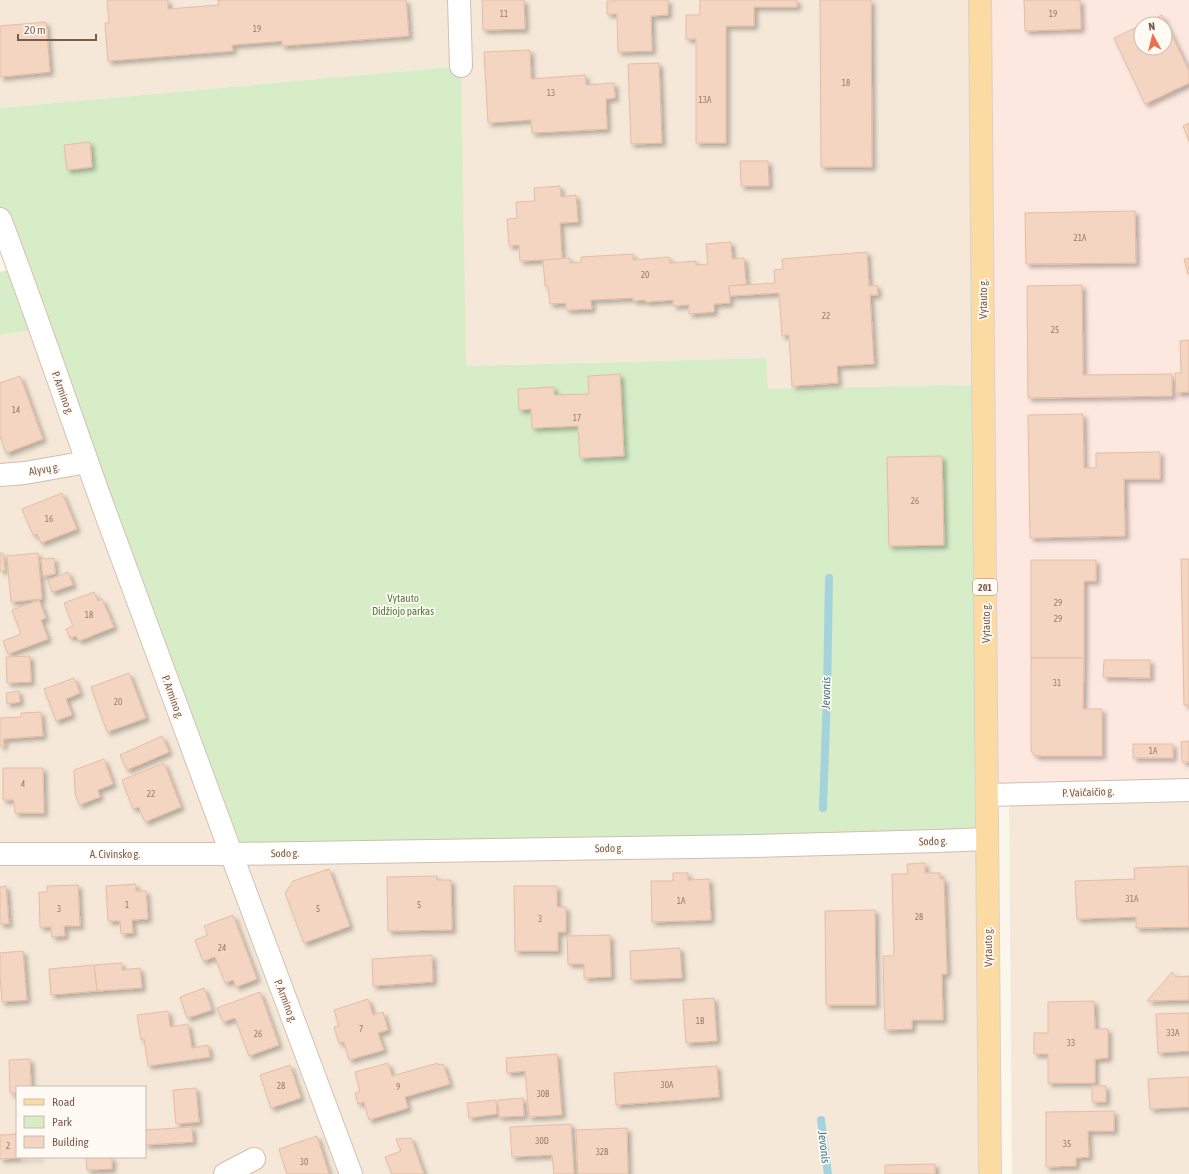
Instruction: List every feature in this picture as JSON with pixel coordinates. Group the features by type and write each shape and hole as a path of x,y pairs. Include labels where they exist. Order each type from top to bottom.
{"main road":[{"name":"Vytauto g.","path":"980,0 990,1174"}],"street":[{"path":"459,0 461,66"},
{"name":"P. Armino g.","path":"0,219 19,267 87,462 231,854 351,1174"},
{"name":"Alyvų g.","path":"0,475 24,473 87,462"},
{"name":"P. Vaičaičio g.","path":"987,795 1189,790"},
{"name":"Sodo g.","path":"231,854 757,846 987,839"},
{"name":"A. Civinsko g.","path":"0,854 231,854"},
{"path":"225,1174 254,1159"}],"shaded area":[{"path":"0,0 980,0 984,386 947,385 768,389 767,358 465,366 460,66 0,108"},
{"path":"980,0 1189,0 1189,790 987,795"},
{"path":"41,329 987,839 990,1174 0,1174 0,335"},
{"path":"1189,790 1189,1174 1012,1174 1009,808 1022,794"}],"green space":[{"name":"Vytauto Didžiojo parkas","path":"461,66 466,366 767,358 768,389 947,385 984,386 987,839 231,854 40,329 0,335 0,272 18,268 0,219 0,108"}],"building":[{"path":"107,0 168,0 168,9 219,5 218,0 406,0 409,36 282,46 282,41 232,45 233,51 108,61 105,23 109,23"},
{"path":"482,0 524,0 525,29 483,30"},
{"path":"668,0 668,15 651,16 652,51 618,52 617,14 607,14 607,1"},
{"path":"700,0 797,0 797,7 754,7 754,26 726,26 726,143 696,143 696,39 686,39 686,15 700,15"},
{"path":"820,0 871,0 872,167 821,167"},
{"path":"1024,0 1080,0 1081,29 1025,31"},
{"path":"46,22 50,72 0,77 0,26"},
{"path":"1133,29 1133,56 1173,56 1173,38 1189,71 1189,83 1145,104 1114,38"},
{"path":"530,50 531,79 585,75 586,85 614,83 615,98 606,99 607,129 532,133 531,120 488,123 484,52"},
{"path":"659,63 662,143 631,144 628,64"},
{"path":"1189,123 1189,141 1183,126"},
{"path":"90,142 92,167 67,170 64,145"},
{"path":"740,161 768,161 769,186 741,186"},
{"path":"560,186 561,197 576,195 578,222 560,223 562,259 520,261 519,245 509,246 507,219 517,218 516,202 535,201 534,188"},
{"path":"1135,211 1136,263 1026,264 1025,213"},
{"path":"731,242 732,259 744,258 746,284 729,286 730,303 714,304 714,312 689,314 689,305 673,306 673,300 646,302 645,300 633,301 633,298 591,300 592,309 566,310 566,303 550,304 548,286 545,286 543,260 570,258 570,263 581,262 581,257 633,254 633,260 669,257 670,263 696,261 696,265 708,264 706,244"},
{"path":"867,252 869,286 877,285 878,295 870,295 874,364 837,366 838,383 792,386 789,335 782,336 779,293 730,296 729,286 775,283 774,270 783,269 782,259"},
{"path":"1189,258 1189,274 1188,274 1184,259"},
{"path":"1082,285 1083,375 1172,374 1172,396 1028,398 1027,286"},
{"path":"1189,340 1189,392 1176,393 1175,373 1181,373 1180,341"},
{"path":"620,374 624,456 580,458 578,426 532,428 531,409 519,410 518,389 554,387 554,395 589,394 588,376"},
{"path":"20,376 43,439 6,453 0,436 0,383"},
{"path":"1083,414 1084,468 1096,468 1096,453 1160,452 1160,479 1124,479 1125,536 1030,538 1028,415"},
{"path":"942,456 944,545 889,546 887,457"},
{"path":"62,493 77,529 41,543 37,534 33,535 22,509"},
{"path":"0,553 3,553 5,570 0,571"},
{"path":"38,553 42,599 11,602 7,556"},
{"path":"54,558 55,574 43,576 41,559"},
{"path":"1181,559 1189,559 1189,705 1184,705"},
{"path":"1031,560 1096,560 1096,581 1084,581 1084,658 1031,658"},
{"path":"68,572 73,585 52,592 48,580"},
{"path":"94,592 98,601 102,599 114,627 79,641 76,636 70,638 66,629 73,626 64,603"},
{"path":"39,600 46,618 41,620 48,639 8,654 3,641 21,634 12,610"},
{"path":"30,656 31,682 7,683 6,657"},
{"path":"1031,658 1084,658 1083,709 1102,709 1102,756 1036,756 1031,751"},
{"path":"1104,660 1150,660 1150,678 1103,677"},
{"path":"129,673 146,718 107,732 91,687"},
{"path":"74,678 80,693 66,699 72,715 56,721 44,689"},
{"path":"19,691 20,702 7,704 6,693"},
{"path":"41,712 43,736 3,739 4,746 0,746 0,718 21,717 21,713"},
{"path":"162,736 169,752 127,770 120,755"},
{"path":"1189,741 1189,762 1182,762 1181,742"},
{"path":"1133,744 1173,744 1173,758 1133,758"},
{"path":"104,759 113,784 98,790 100,797 79,805 75,793 74,770"},
{"path":"164,763 181,807 145,822 139,807 133,809 122,780"},
{"path":"3,768 43,768 44,813 15,813 14,800 3,800"},
{"path":"925,863 925,873 940,873 940,879 944,879 947,974 942,974 943,1020 912,1020 912,1029 885,1030 883,956 894,956 892,874 908,874 907,864"},
{"path":"1188,866 1189,927 1136,928 1136,917 1077,919 1075,881 1135,879 1134,868"},
{"path":"329,869 350,926 304,943 285,893 293,881"},
{"path":"673,873 688,873 688,880 709,879 711,920 652,922 651,881 673,881"},
{"path":"437,876 437,880 451,880 452,930 388,931 387,877"},
{"path":"136,884 136,891 146,891 148,919 132,920 133,933 121,934 120,921 108,921 106,886"},
{"path":"78,885 80,926 64,926 65,936 52,937 51,927 40,927 39,892 47,892 47,886"},
{"path":"6,886 9,924 0,924 0,887"},
{"path":"514,886 557,886 557,907 566,907 566,932 558,932 558,951 515,951"},
{"path":"875,910 876,1005 826,1005 825,911"},
{"path":"233,915 257,979 236,987 233,980 225,983 215,957 203,961 195,940 208,935 204,926"},
{"path":"610,935 611,977 584,978 584,964 568,964 567,936"},
{"path":"680,948 682,978 631,980 630,951"},
{"path":"23,951 27,1000 2,1002 0,953"},
{"path":"432,955 433,982 373,986 372,959"},
{"path":"122,963 122,970 140,968 142,988 97,991 94,965"},
{"path":"94,965 97,991 51,995 49,969"},
{"path":"1172,972 1176,977 1189,976 1189,1000 1147,1001"},
{"path":"204,988 212,1010 187,1018 180,997"},
{"path":"260,992 279,1045 249,1056 235,1018 223,1022 217,1008"},
{"path":"714,998 717,1041 686,1043 683,1000"},
{"path":"368,999 373,1015 383,1012 388,1030 378,1033 384,1050 349,1060 344,1042 339,1043 334,1027 339,1026 334,1010"},
{"path":"1094,1001 1095,1029 1108,1029 1108,1058 1095,1059 1095,1083 1048,1083 1048,1054 1034,1054 1034,1033 1048,1033 1048,1002"},
{"path":"168,1011 170,1027 188,1024 192,1048 208,1045 210,1057 148,1066 144,1039 141,1040 137,1015"},
{"path":"1189,1013 1189,1051 1158,1053 1156,1014"},
{"path":"557,1054 562,1115 529,1117 525,1071 507,1073 506,1058"},
{"path":"30,1059 31,1086 16,1086 16,1093 10,1093 9,1060"},
{"path":"388,1063 392,1076 438,1063 438,1065 443,1064 450,1084 405,1097 408,1108 369,1120 364,1102 358,1104 355,1093 360,1091 355,1072"},
{"path":"290,1065 301,1098 271,1108 260,1075"},
{"path":"717,1066 719,1097 616,1105 614,1073"},
{"path":"1189,1077 1189,1107 1150,1109 1148,1079"},
{"path":"1092,1086 1106,1086 1106,1102 1092,1102"},
{"path":"196,1088 199,1122 176,1124 173,1090"},
{"path":"523,1098 524,1116 499,1117 498,1100"},
{"path":"496,1100 497,1114 469,1118 467,1103"},
{"path":"1114,1111 1114,1131 1088,1131 1089,1157 1076,1158 1076,1166 1046,1167 1046,1112"},
{"path":"571,1124 574,1174 554,1174 552,1155 512,1157 510,1127"},
{"path":"192,1127 193,1142 146,1145 146,1130"},
{"path":"627,1128 628,1174 578,1174 576,1130"},
{"path":"16,1134 16,1158 20,1158 0,1159 0,1135"},
{"path":"317,1136 329,1174 287,1174 279,1149"},
{"path":"411,1138 424,1174 392,1174 385,1157 401,1151 396,1139"},
{"path":"86,1158 112,1158 112,1169 87,1170"},
{"path":"935,1164 935,1174 885,1174 885,1165"}],"waterway":[{"name":"Jevonis","path":"823,808 829,578"},
{"name":"Jevonis","path":"821,1120 828,1174"}]}
